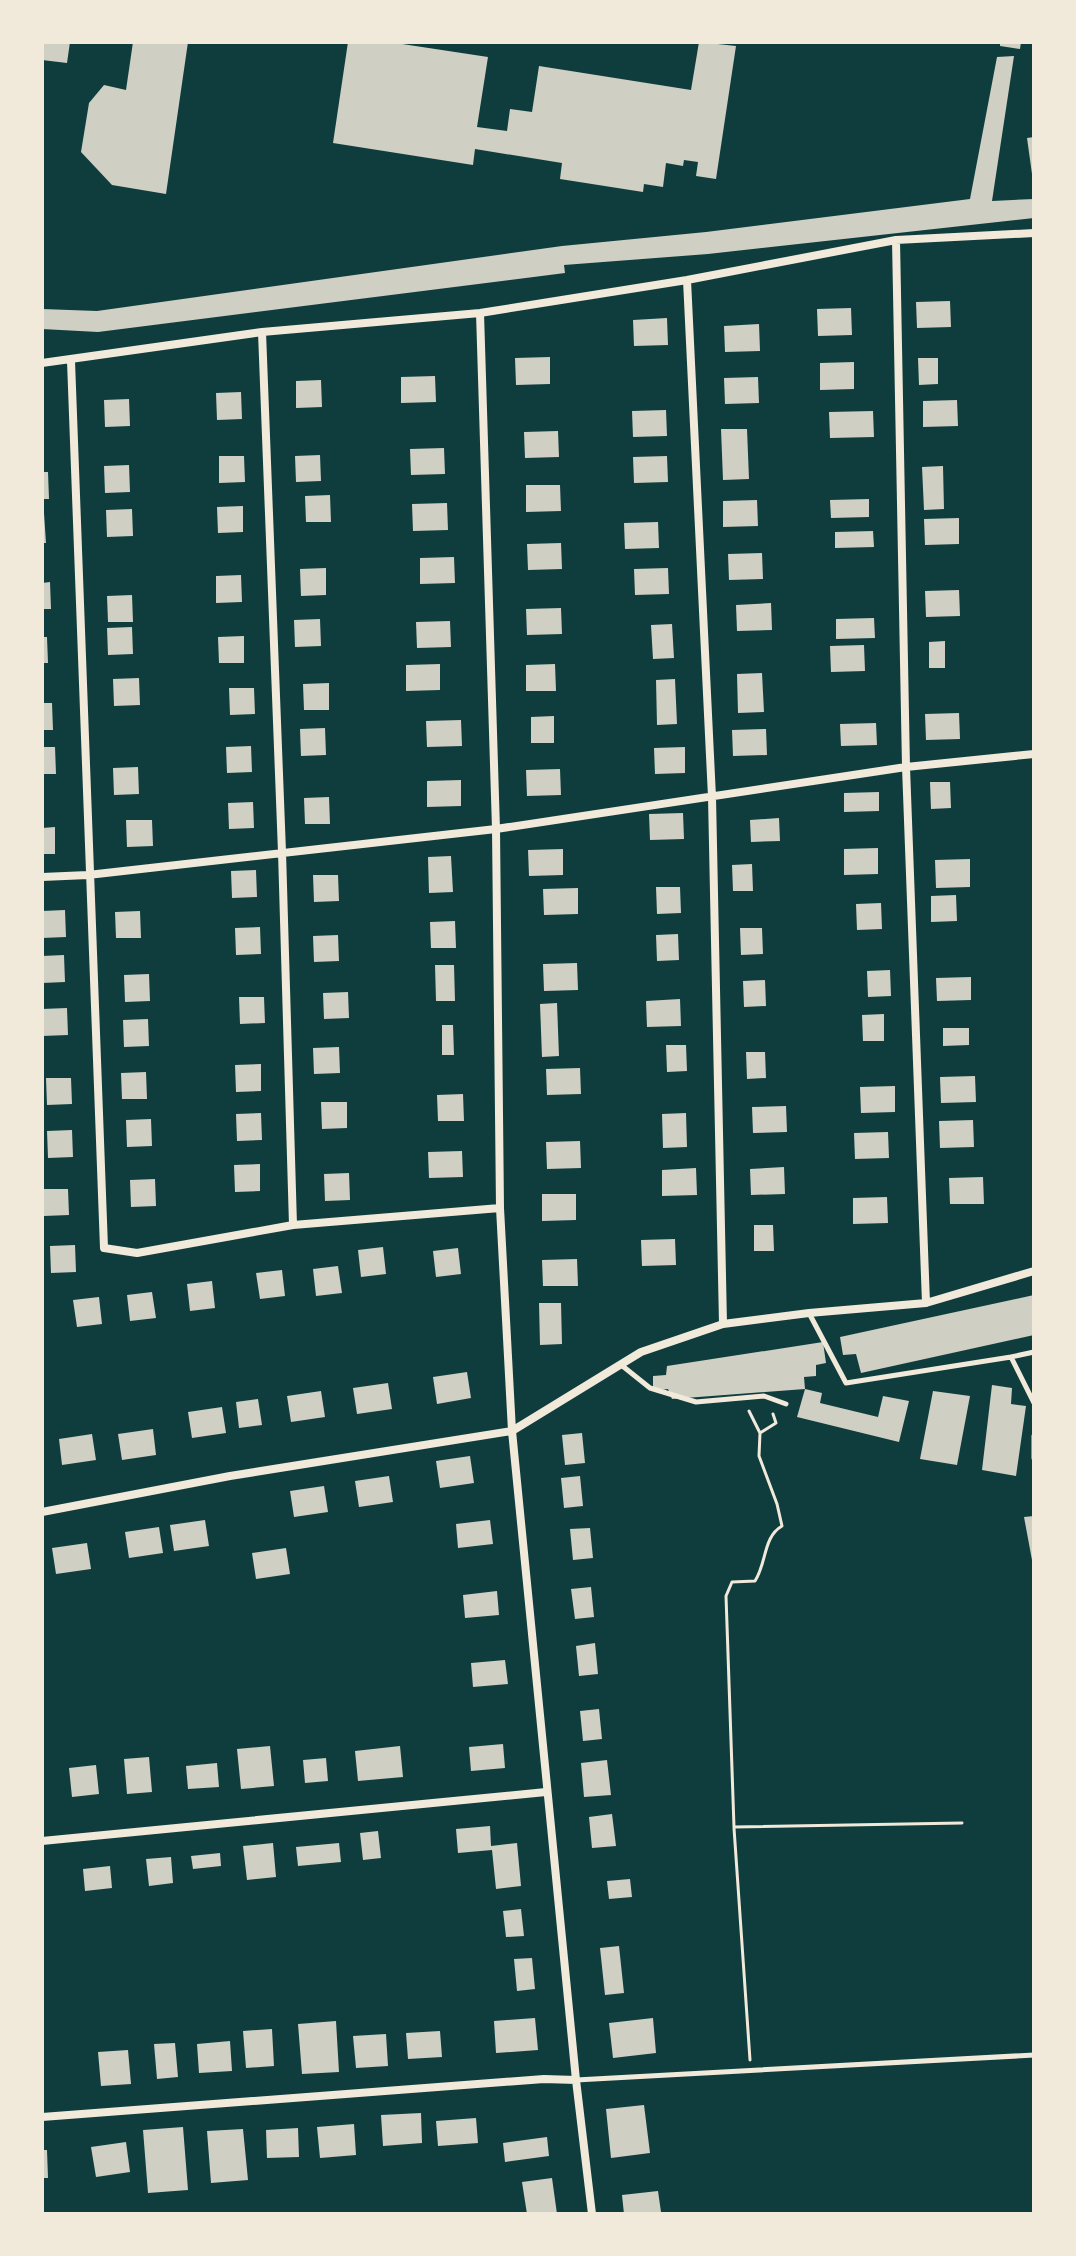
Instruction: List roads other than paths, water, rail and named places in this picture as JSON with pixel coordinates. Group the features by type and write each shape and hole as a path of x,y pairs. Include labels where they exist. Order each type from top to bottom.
{"street":[{"path":"42,363 262,332 480,313 687,280 896,240 1034,233"},
{"path":"896,240 906,767 926,1303"},
{"path":"687,280 712,797 723,1324"},
{"path":"480,313 496,829 500,1208 512,1431 546,1792 592,2214"},
{"path":"262,332 293,1225"},
{"path":"71,361 104,1248 137,1253 293,1225 500,1208"},
{"path":"42,877 88,875 496,829 906,767 1034,754"},
{"path":"42,1512 230,1476 512,1431 641,1352 723,1324 926,1303 1034,1271"},
{"path":"42,1841 546,1792"},
{"path":"42,2117 544,2079 576,2080"}],"lane":[{"path":"809,1313 846,1383 1034,1352"},
{"path":"1011,1357 1034,1403"},
{"path":"619,1364 650,1388 696,1402 764,1396 786,1404"},
{"path":"1034,1436 1034,1458"},
{"path":"576,2080 1034,2055"}]}
